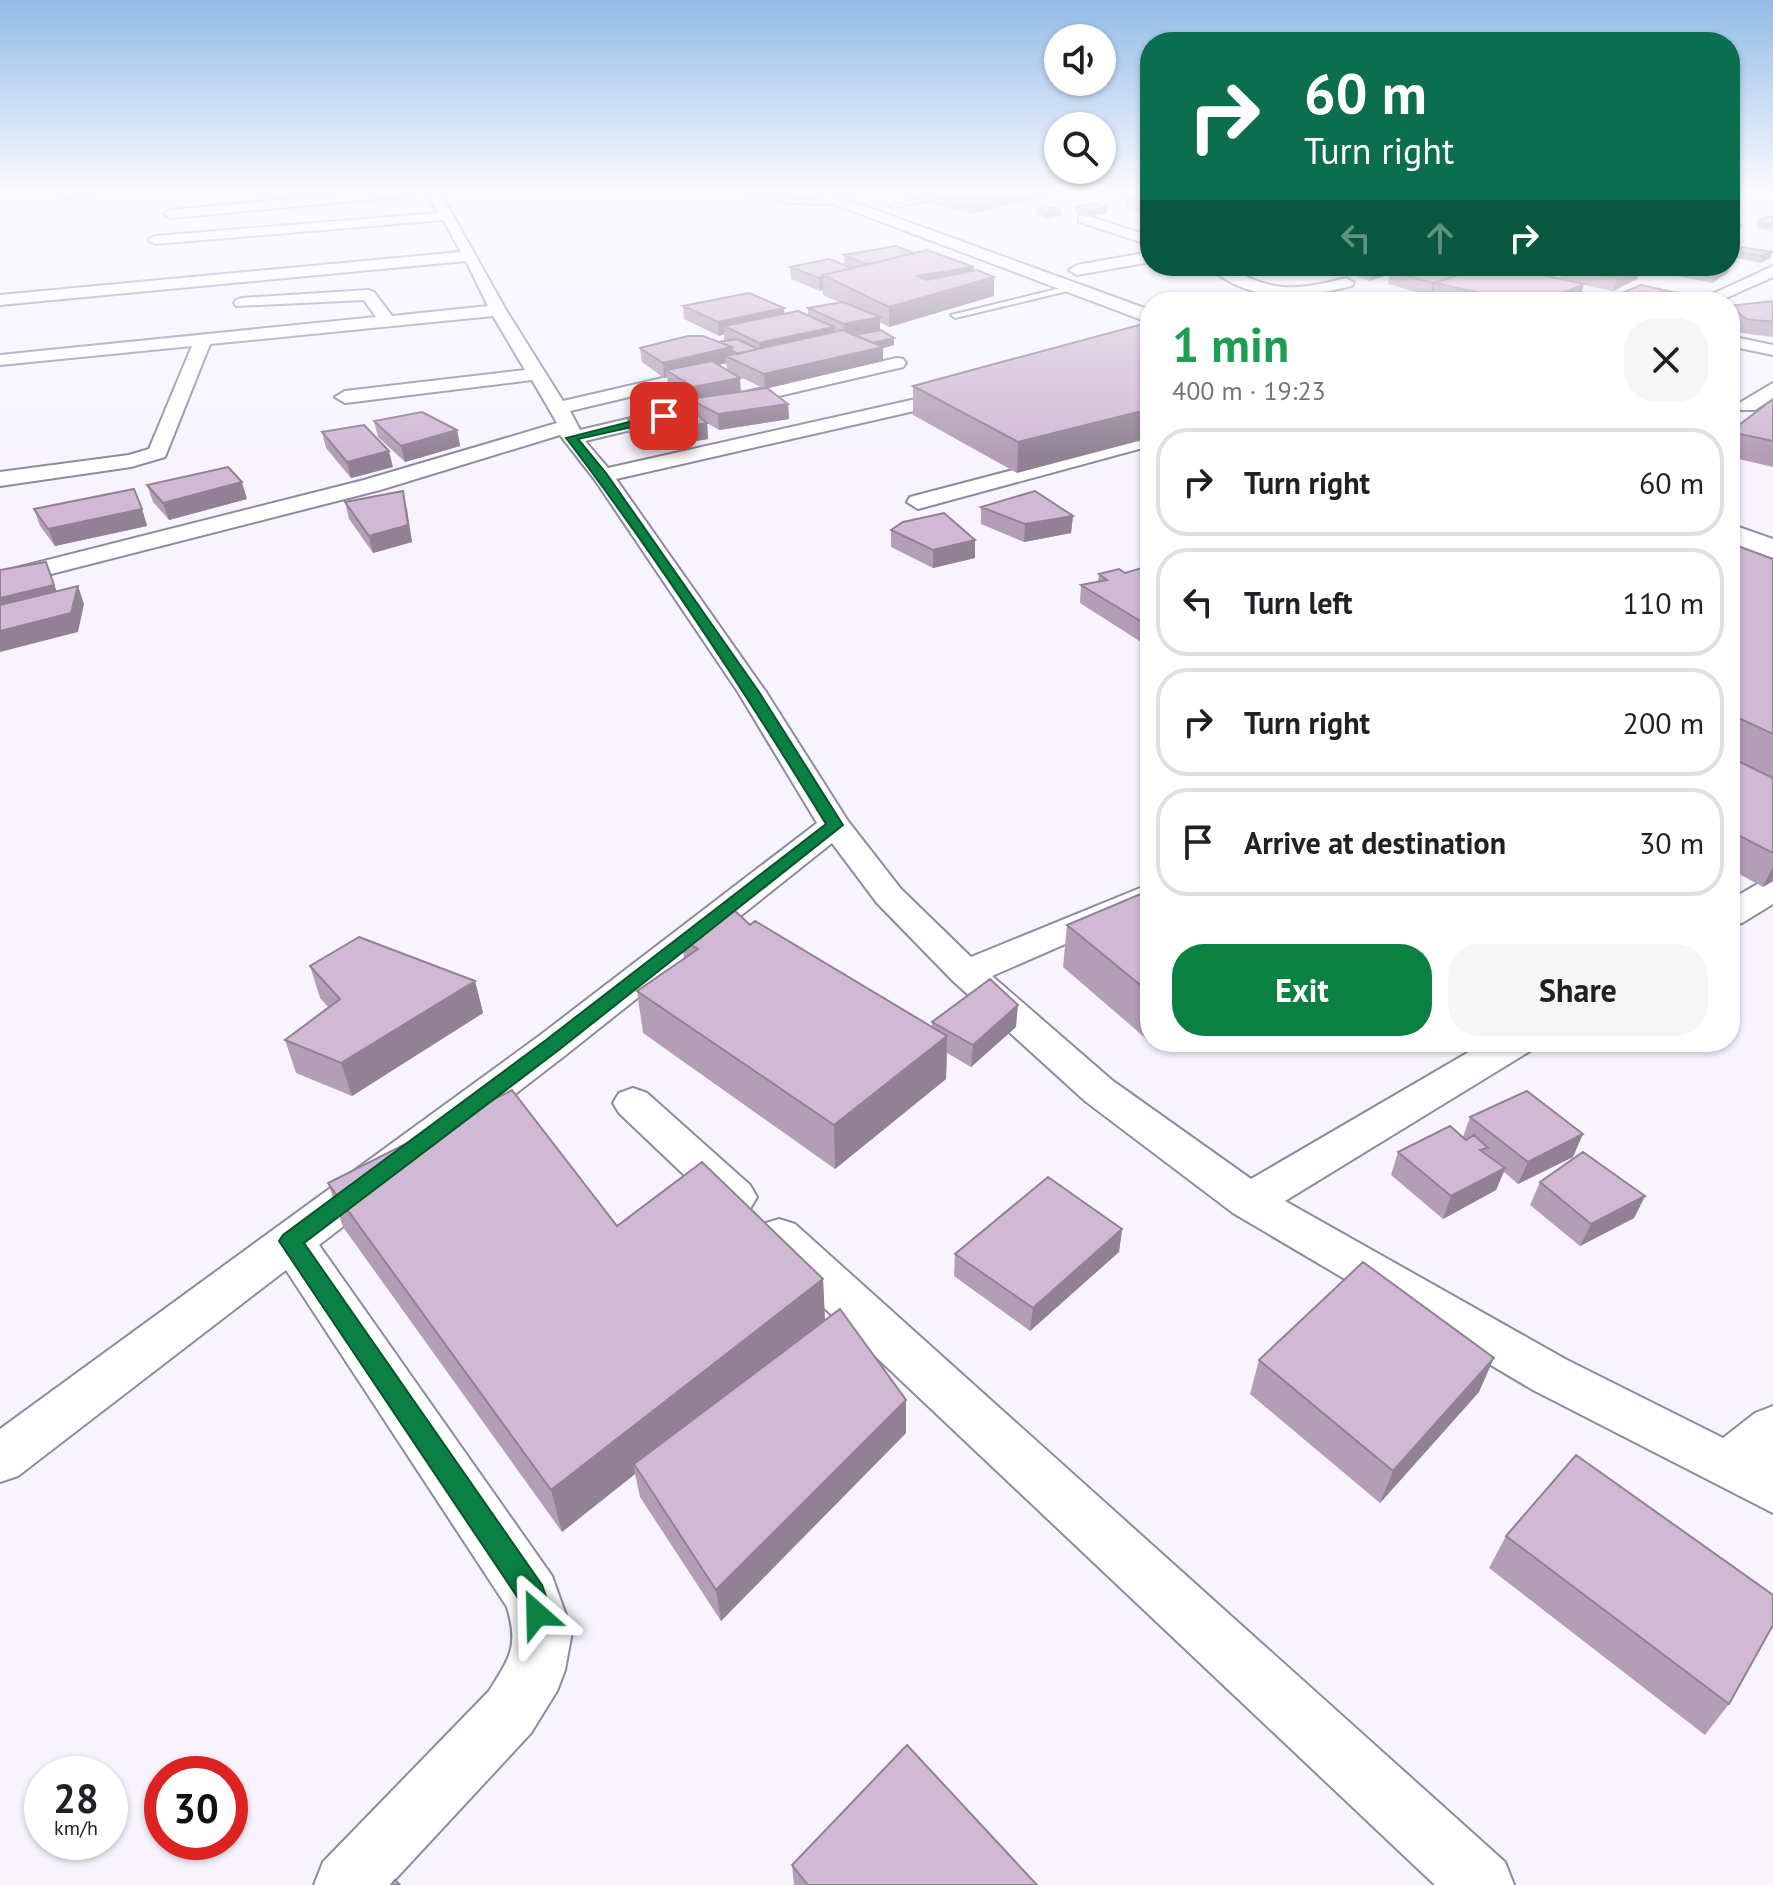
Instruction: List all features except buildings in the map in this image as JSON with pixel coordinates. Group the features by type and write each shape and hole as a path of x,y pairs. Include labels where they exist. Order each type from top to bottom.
{"highway":[{"path":"1049,280 1140,313"},
{"path":"1106,280 1117,284"},
{"path":"1740,510 1773,522"},
{"path":"1740,537 1773,549"}],"street":[{"path":"0,300 214,280"},
{"path":"483,280 566,424 752,692 835,825 889,896 966,973 1099,1091 1249,1201 1550,1375 1773,1489"},
{"path":"1241,280 1278,292"},
{"path":"1726,292 1753,280"},
{"path":"1311,292 1346,283"},
{"path":"242,303 368,295 387,321"},
{"path":"0,360 498,310"},
{"path":"0,479 131,461 158,453 204,338"},
{"path":"1740,343 1773,350"},
{"path":"0,580 372,485 566,424 714,370 801,352"},
{"path":"566,424 703,408 897,363"},
{"path":"714,370 758,395"},
{"path":"345,397 537,374"},
{"path":"1748,406 1773,389"},
{"path":"603,476 916,405"},
{"path":"918,502 1140,443"},
{"path":"0,1459 553,1045 835,825"},
{"path":"1740,909 1773,889"},
{"path":"966,973 1140,898"},
{"path":"1249,1201 1499,1052"},
{"path":"633,1103 1482,1885"},
{"path":"291,1241 532,1595 543,1632 536,1670 510,1712 346,1885"},
{"path":"1728,1465 1773,1429"}],"lane":[{"path":"955,315 1069,288"}],"route":[{"path":"537,1614 532,1595 291,1241 553,1045 835,825 752,692 603,476 571,438 664,416"}]}
